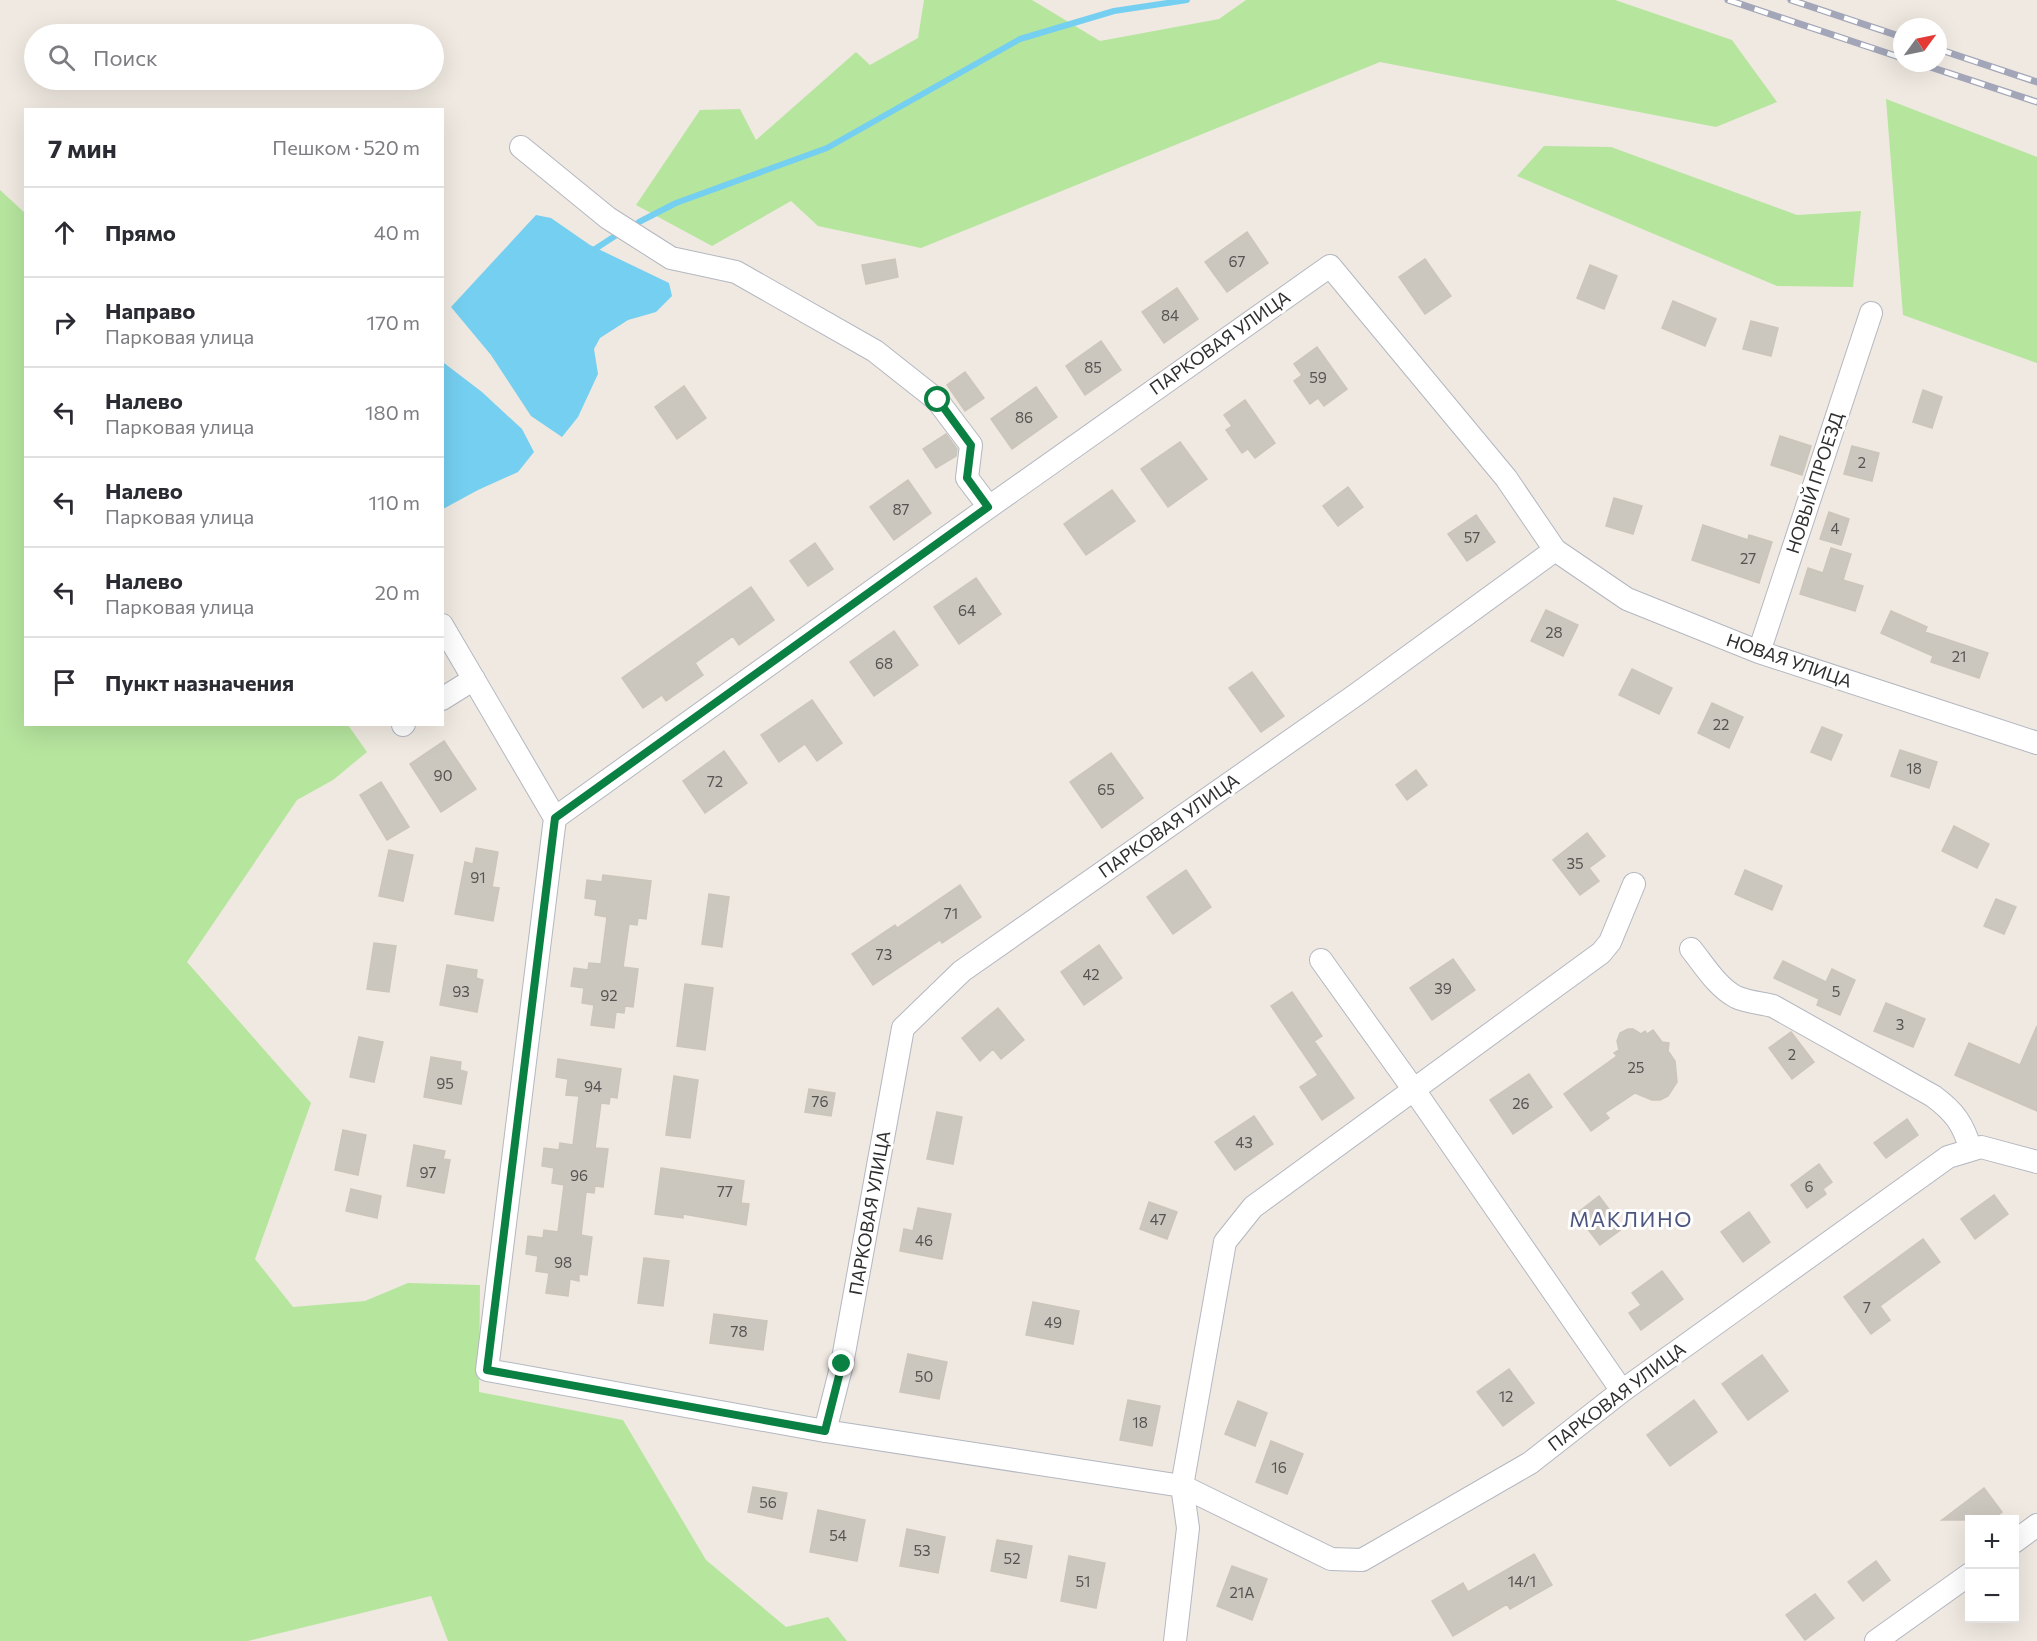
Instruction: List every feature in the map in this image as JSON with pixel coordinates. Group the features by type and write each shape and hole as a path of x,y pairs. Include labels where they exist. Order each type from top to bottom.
{"street":[{"path":"521,147 608,218 671,258 736,272 808,311 884,358 938,400 971,445 967,478 988,507"},
{"name":"ПАРКОВАЯ УЛИЦА","path":"825,1431 842,1364 903,1028 962,971 1357,694 1555,550 1506,478 1330,266 988,507 555,818 487,1370 825,1431 1182,1486 1330,1559 1362,1560 1530,1463 1622,1391 1947,1157 1981,1147 2037,1161"},
{"name":"НОВЫЙ ПРОЕЗД","path":"1759,652 1871,313"},
{"name":"НОВАЯ УЛИЦА","path":"1555,550 1627,599 1759,652 2037,743"},
{"path":"444,628 555,818"},
{"path":"444,698 474,678"},
{"path":"1176,1641 1188,1528 1182,1486 1225,1242 1252,1207 1601,953 1610,942 1634,884"},
{"path":"1691,949 1719,985 1729,993 1747,1001 1773,1005 1933,1096 1949,1108 1960,1122 1971,1150"},
{"path":"1322,960 1622,1391"},
{"path":"2019,1539 2037,1526"},
{"path":"1876,1641 1965,1578"}],"green space":[{"path":"924,0 1032,0 1100,41 1219,19 1246,0 1615,0 1732,40 1777,102 1716,127 1380,62 921,248 818,226 791,201 712,246 636,205 700,110 740,109 756,140 856,52 870,65 918,38"},
{"path":"1886,99 2037,157 2037,363 1903,315"},
{"path":"1544,146 1611,147 1797,215 1861,211 1853,287 1777,286 1517,176"},
{"path":"0,190 24,212 24,726 349,726 367,752 333,780 297,800 187,962 311,1103 255,1259 293,1307 365,1301 408,1283 480,1285 479,1392 623,1420 706,1560 786,1627 828,1617 847,1641 448,1641 431,1596 248,1641 0,1641"}],"water":[{"path":"536,215 551,218 590,245 669,283 672,296 656,312 628,320 600,338 594,349 598,374 578,417 562,437 531,416 491,355 451,307"},
{"path":"444,363 482,392 522,429 534,452 518,472 444,508"}],"building":[{"path":"1247,232 1268,263 1227,292 1205,262"},
{"path":"895,259 898,277 866,284 862,265"},
{"path":"1425,259 1451,296 1425,314 1399,277"},
{"path":"1590,265 1617,276 1604,309 1577,298"},
{"path":"1177,288 1198,319 1164,343 1142,312"},
{"path":"1673,301 1716,319 1705,346 1662,328"},
{"path":"1751,321 1778,328 1771,356 1743,349"},
{"path":"1101,341 1121,370 1085,395 1066,366"},
{"path":"1317,347 1347,389 1324,406 1318,398 1310,404 1294,381 1302,375 1294,364"},
{"path":"965,372 984,398 965,411 947,385"},
{"path":"684,386 706,418 677,439 655,407"},
{"path":"1036,387 1057,417 1012,449 991,419"},
{"path":"1923,390 1942,397 1932,428 1913,422"},
{"path":"1245,400 1275,443 1255,458 1248,449 1242,453 1226,430 1232,426 1224,415"},
{"path":"946,434 957,449 956,456 936,468 923,449"},
{"path":"1780,436 1811,446 1802,475 1771,465"},
{"path":"1180,442 1207,479 1168,507 1141,469"},
{"path":"1852,446 1879,453 1872,481 1844,474"},
{"path":"908,480 931,513 894,540 870,507"},
{"path":"1348,487 1363,507 1338,526 1323,506"},
{"path":"1112,490 1135,521 1086,555 1064,524"},
{"path":"1614,498 1642,506 1633,534 1606,526"},
{"path":"1829,512 1849,519 1841,545 1820,539"},
{"path":"1476,515 1495,542 1467,561 1448,534"},
{"path":"1703,525 1748,540 1749,535 1772,542 1759,583 1692,560"},
{"path":"815,543 833,569 808,586 790,561"},
{"path":"1831,548 1851,554 1843,580 1863,586 1855,611 1800,594 1808,568 1823,573"},
{"path":"976,578 1001,614 959,644 934,607"},
{"path":"751,587 774,620 739,645 733,636 695,663 703,675 666,701 662,695 643,708 622,678"},
{"path":"1546,610 1578,625 1563,656 1531,641"},
{"path":"1891,611 1927,627 1925,632 1988,653 1979,678 1931,662 1933,656 1881,633"},
{"path":"894,631 918,665 874,696 850,662"},
{"path":"1632,669 1672,688 1659,714 1619,695"},
{"path":"1252,672 1284,716 1261,732 1229,688"},
{"path":"812,700 842,743 817,761 805,744 779,762 761,735"},
{"path":"1712,703 1743,717 1729,748 1698,733"},
{"path":"1822,727 1842,735 1831,760 1811,752"},
{"path":"444,741 476,789 441,812 410,764"},
{"path":"1900,750 1937,762 1929,788 1891,776"},
{"path":"724,751 747,783 705,813 683,781"},
{"path":"1111,753 1143,798 1102,828 1070,782"},
{"path":"1416,770 1427,785 1407,800 1396,785"},
{"path":"381,782 409,827 387,840 360,795"},
{"path":"1954,826 1989,844 1977,868 1942,851"},
{"path":"1587,833 1605,856 1589,868 1599,881 1580,895 1553,860"},
{"path":"476,848 498,852 492,887 499,888 493,921 455,914 465,862 473,864"},
{"path":"389,850 413,855 403,901 379,896"},
{"path":"1186,870 1211,907 1173,934 1147,897"},
{"path":"1745,870 1782,886 1772,910 1735,894"},
{"path":"603,875 651,881 646,919 638,918 637,925 629,924 623,967 638,969 633,1007 625,1006 624,1013 616,1012 614,1028 591,1025 594,1005 582,1003 584,988 571,986 574,968 588,970 589,963 601,964 607,917 595,915 597,900 585,898 587,880 602,882"},
{"path":"960,885 981,917 942,943 940,940 873,985 852,954 895,925 897,928"},
{"path":"709,894 729,897 722,947 702,944"},
{"path":"1996,899 2016,907 2004,934 1984,926"},
{"path":"374,943 396,946 389,992 367,989"},
{"path":"1099,945 1122,978 1084,1005 1061,972"},
{"path":"1453,959 1475,990 1432,1020 1410,988"},
{"path":"1783,961 1826,982 1832,969 1855,980 1840,1015 1817,1005 1819,999 1774,978"},
{"path":"447,965 477,970 476,978 483,980 477,1012 440,1005"},
{"path":"685,984 713,988 705,1050 677,1046"},
{"path":"1292,992 1322,1036 1314,1041 1354,1098 1322,1120 1300,1087 1318,1075 1271,1006"},
{"path":"1886,1003 1925,1019 1913,1047 1874,1031"},
{"path":"998,1008 1024,1040 1001,1059 993,1049 980,1061 962,1038"},
{"path":"2037,1026 2037,1111 1955,1075 1969,1043 2020,1065"},
{"path":"1628,1029 1641,1034 1645,1031 1647,1034 1653,1030 1662,1042 1669,1043 1668,1051 1675,1061 1677,1082 1668,1096 1660,1100 1652,1100 1635,1093 1605,1113 1609,1118 1591,1131 1564,1094 1617,1056 1614,1053 1619,1050 1617,1041 1620,1033"},
{"path":"1791,1032 1814,1062 1792,1079 1769,1048"},
{"path":"359,1037 383,1042 374,1082 350,1077"},
{"path":"431,1057 461,1062 460,1070 467,1072 461,1104 424,1097"},
{"path":"558,1059 621,1069 617,1098 610,1097 609,1104 601,1103 595,1148 608,1149 603,1187 595,1186 594,1193 586,1192 581,1235 592,1237 587,1275 579,1274 579,1281 570,1279 568,1296 546,1293 549,1273 536,1271 538,1256 526,1254 528,1236 543,1238 544,1230 558,1232 564,1185 552,1183 554,1168 542,1166 544,1148 559,1150 560,1143 573,1145 579,1096 566,1095 568,1079 556,1077"},
{"path":"1529,1074 1552,1107 1513,1134 1490,1100"},
{"path":"674,1076 698,1080 690,1138 666,1135"},
{"path":"809,1089 835,1093 831,1116 805,1112"},
{"path":"937,1112 962,1117 953,1164 927,1159"},
{"path":"1254,1116 1273,1144 1235,1170 1215,1142"},
{"path":"1907,1119 1918,1135 1886,1158 1874,1143"},
{"path":"343,1130 366,1135 358,1175 335,1170"},
{"path":"414,1145 445,1151 443,1159 450,1160 444,1193 407,1186"},
{"path":"1819,1164 1832,1182 1823,1189 1826,1194 1807,1208 1791,1185"},
{"path":"661,1168 744,1181 741,1203 749,1204 746,1225 683,1214 683,1218 655,1214"},
{"path":"351,1189 381,1196 377,1218 346,1211"},
{"path":"1994,1195 2008,1214 1975,1239 1961,1219"},
{"path":"1599,1196 1623,1228 1600,1245 1576,1214"},
{"path":"1149,1202 1177,1212 1167,1239 1140,1229"},
{"path":"918,1208 951,1214 942,1259 900,1251 904,1229 913,1231"},
{"path":"1749,1212 1770,1242 1743,1262 1721,1232"},
{"path":"1923,1239 1940,1262 1880,1306 1890,1320 1871,1334 1844,1297"},
{"path":"644,1258 669,1261 663,1306 638,1303"},
{"path":"1662,1271 1683,1299 1641,1330 1629,1313 1641,1305 1632,1293"},
{"path":"1033,1302 1079,1311 1073,1344 1026,1335"},
{"path":"714,1314 767,1321 763,1350 710,1343"},
{"path":"908,1354 947,1362 939,1399 900,1392"},
{"path":"1762,1355 1788,1391 1748,1420 1722,1384"},
{"path":"1509,1369 1534,1403 1503,1426 1477,1392"},
{"path":"1128,1400 1160,1406 1152,1446 1120,1440"},
{"path":"1694,1400 1717,1432 1670,1466 1647,1435"},
{"path":"1238,1401 1267,1413 1255,1446 1225,1434"},
{"path":"1271,1441 1303,1454 1287,1494 1256,1482"},
{"path":"753,1487 787,1493 782,1519 748,1512"},
{"path":"1984,1488 2002,1512 1998,1515 1965,1515 1965,1520 1942,1520"},
{"path":"818,1510 865,1520 857,1561 810,1552"},
{"path":"907,1529 945,1537 938,1573 900,1566"},
{"path":"997,1540 1032,1546 1026,1578 991,1571"},
{"path":"1534,1554 1552,1585 1510,1609 1507,1604 1453,1636 1432,1601 1463,1583 1468,1592"},
{"path":"1069,1556 1105,1563 1096,1608 1061,1601"},
{"path":"1876,1561 1890,1580 1863,1601 1848,1582"},
{"path":"1232,1566 1267,1579 1252,1620 1217,1606"},
{"path":"1815,1594 1834,1618 1805,1640 1786,1615"}],"waterway":[{"path":"639,222 676,203 827,148 1020,39 1114,11 1187,0"},
{"path":"592,251 618,234"}],"railway":[{"path":"1728,0 1893,55"},
{"path":"1791,0 1893,34"},
{"path":"1947,52 2037,82"},
{"path":"1945,72 2037,102"}],"district":[{"name":"МАКЛИНО","path":"1631,1220"}],"route":[{"path":"842,1364 825,1431 487,1370 555,818 988,507 967,478 971,445 938,400"}]}
